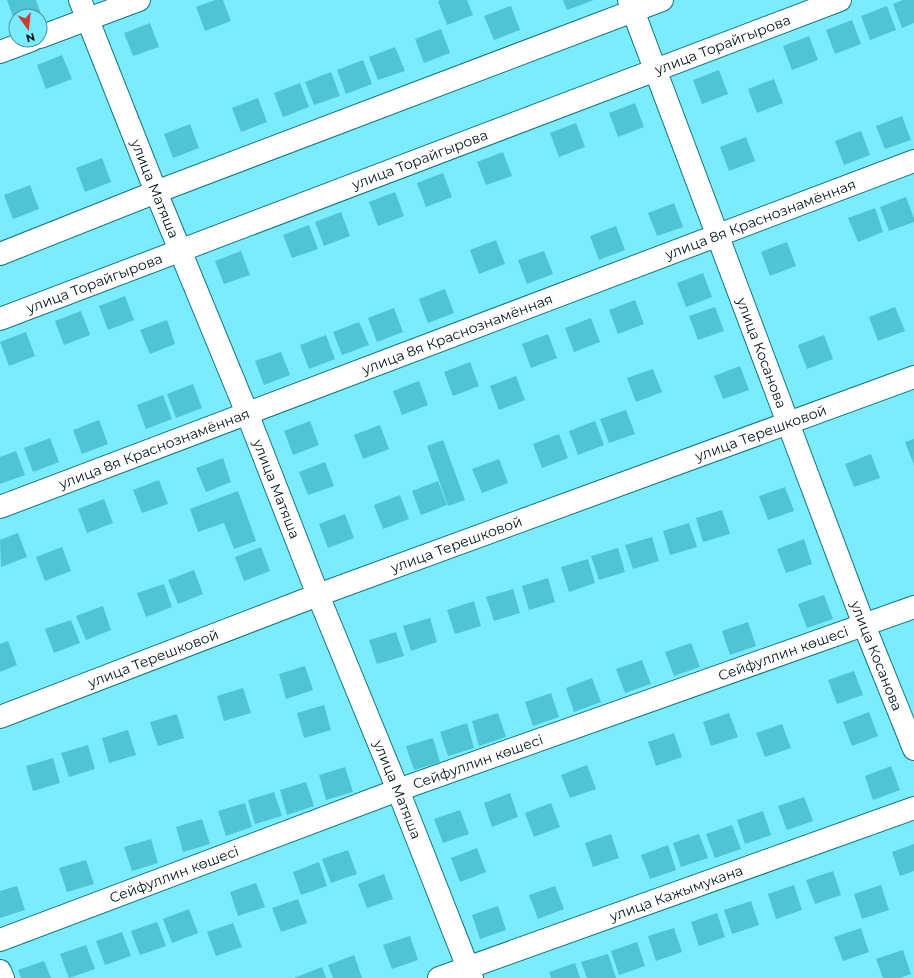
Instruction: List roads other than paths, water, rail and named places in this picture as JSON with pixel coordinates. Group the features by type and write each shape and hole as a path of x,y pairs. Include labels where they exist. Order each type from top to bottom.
{"street":[{"path":"48,32 84,10 138,0"},
{"path":"0,254 631,5 662,0"},
{"name":"улица Торайгырова","path":"0,319 180,249 840,0"},
{"name":"улица Косанова","path":"631,5 864,625 914,749"},
{"name":"улица Матяша","path":"84,10 156,192 247,413 318,595 398,790 470,973"},
{"path":"0,52 11,48"},
{"name":"улица 8я Краснознамённая","path":"0,507 914,161"},
{"name":"улица Терешковой","path":"0,717 318,595 914,376"},
{"name":"Сейфуллин көшесі","path":"0,940 398,790 914,607"},
{"name":"улица Кажымукана","path":"439,978 470,973 914,808"},
{"path":"0,971 3,978"}]}
